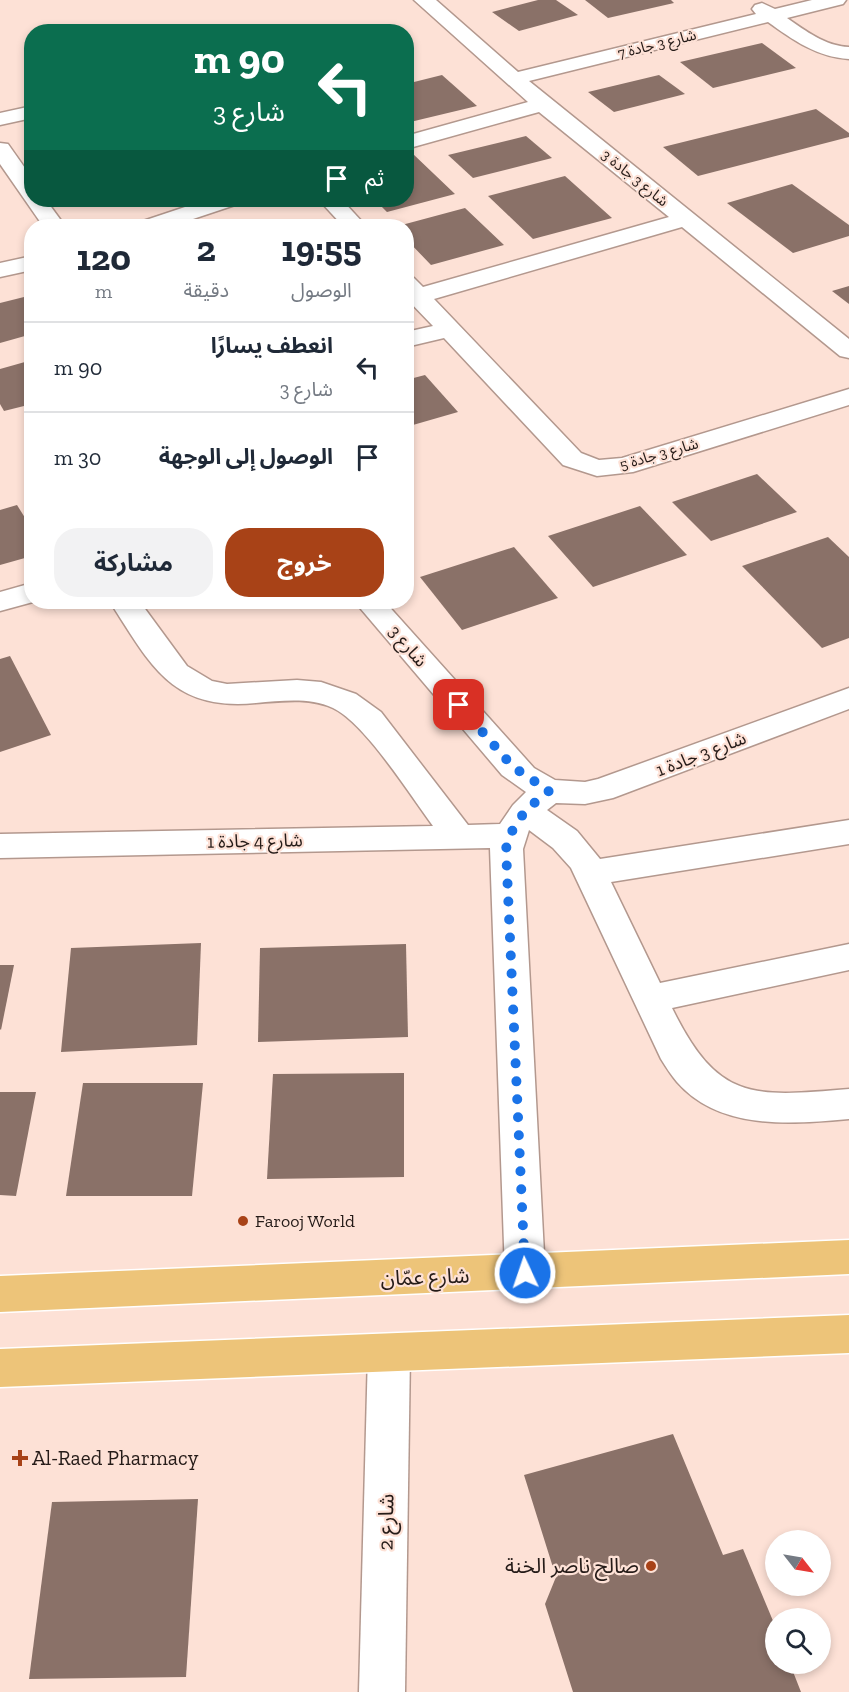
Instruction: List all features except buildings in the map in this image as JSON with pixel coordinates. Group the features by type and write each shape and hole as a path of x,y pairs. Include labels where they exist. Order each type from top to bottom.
{"main road":[{"name":"شارع عمّان","path":"0,1294 525,1273 849,1257"},
{"path":"0,1368 849,1334"}],"street":[{"name":"شارع 3 جادة 3","path":"424,0 543,104 848,350"},
{"path":"748,0 825,50 838,54 849,53"},
{"name":"شارع 3 جادة 7","path":"513,79 836,0"},
{"path":"414,141 543,104"},
{"path":"0,119 24,114"},
{"path":"0,149 24,183"},
{"path":"171,219 207,207"},
{"path":"337,207 348,219"},
{"path":"414,288 686,219"},
{"path":"0,270 24,265"},
{"name":"شارع 3 جادة 5","path":"414,291 572,459 597,468 624,466 849,397"},
{"path":"414,338 448,329"},
{"path":"0,602 24,594"},
{"path":"130,609 180,677 194,686 207,691 238,694 289,689 307,690 325,693 358,708 370,719 459,837"},
{"name":"شارع 3","path":"375,609 513,767 527,813 555,830 572,845 590,873 684,1067 699,1082 718,1095 739,1104 762,1109 849,1104"},
{"name":"شارع 3 جادة 1","path":"527,813 585,793 602,790 849,698"},
{"path":"525,1273 506,863 527,813"},
{"name":"شارع 4 جادة 1","path":"0,846 459,837 527,813"},
{"path":"590,873 849,832"},
{"path":"650,999 849,957"},
{"name":"شارع 2","path":"382,1692 389,1353"}],"place":[{"name":"Farooj World","path":"243,1221"},
{"name":"Al-Raed Pharmacy","path":"20,1458"},
{"name":"صالح ناصر الخنة","path":"651,1566"}],"route":[{"path":"459,705 513,767 523,776 549,791 534,802 515,824 506,849 525,1273"}]}
